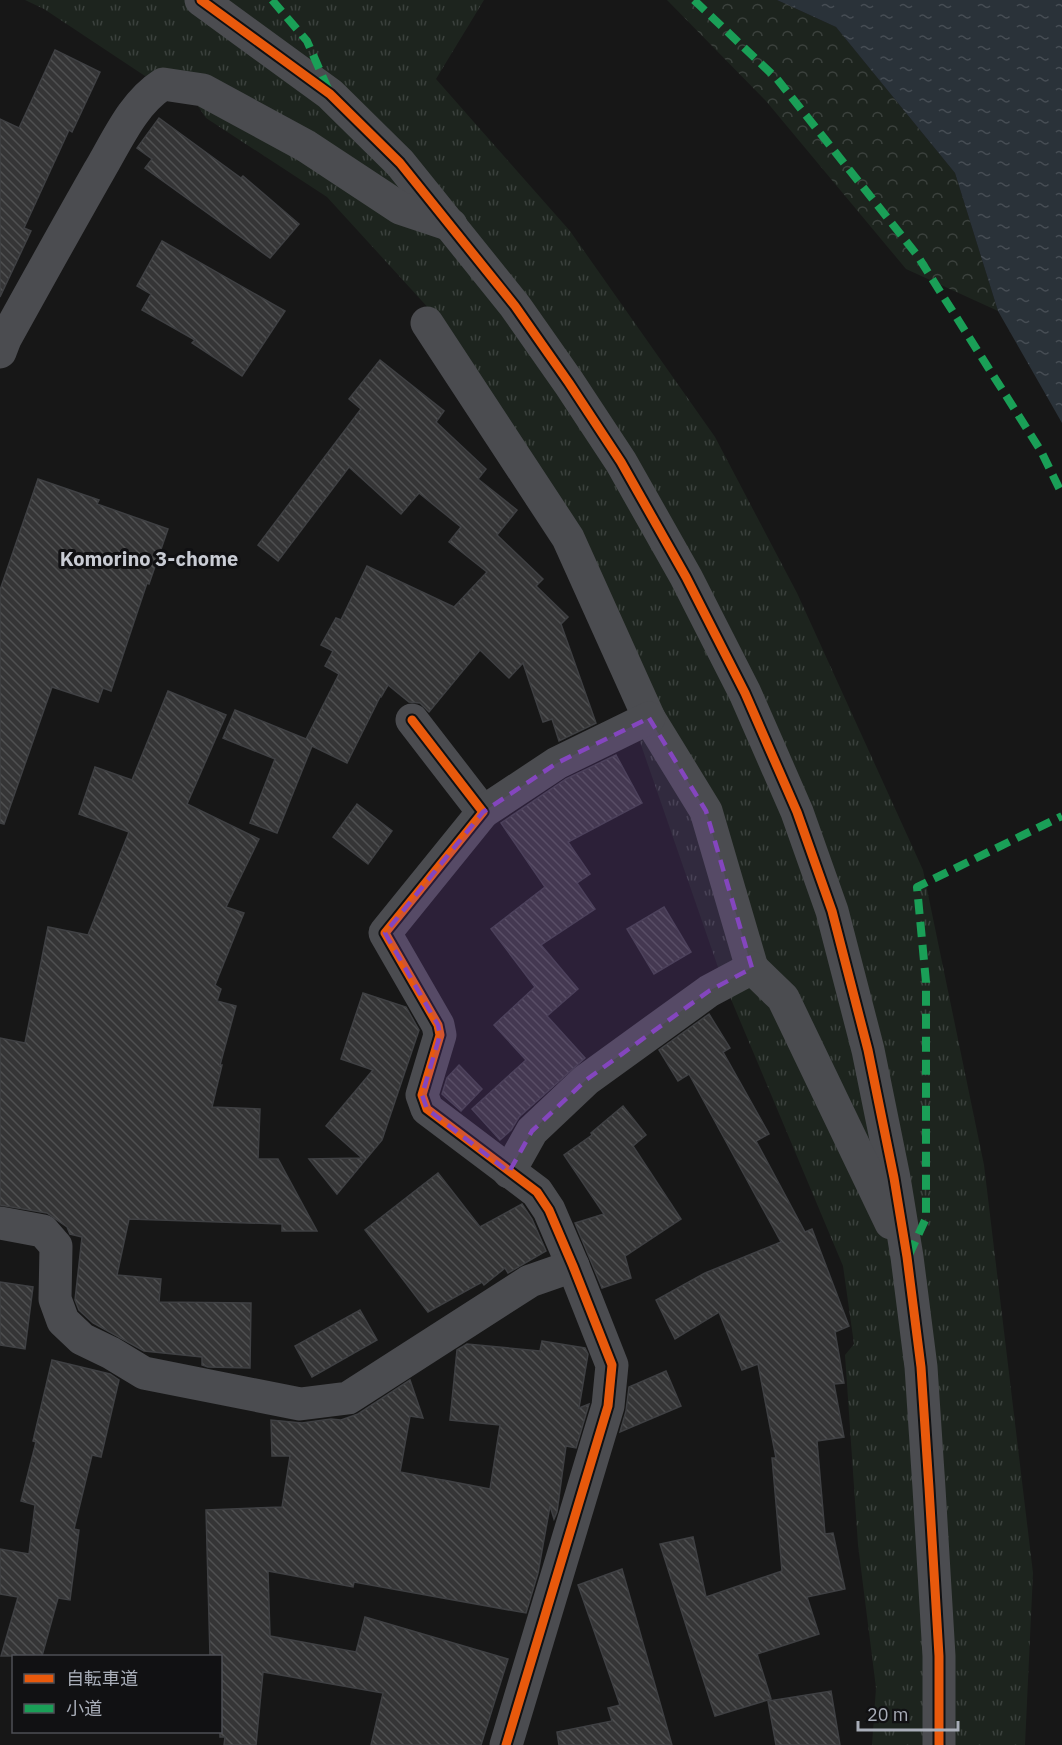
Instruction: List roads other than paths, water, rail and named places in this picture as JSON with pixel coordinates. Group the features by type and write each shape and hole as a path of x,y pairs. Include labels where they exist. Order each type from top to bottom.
{"street":[{"path":"201,0 330,94 400,163 515,306 621,462 686,577 745,693 797,812 832,911 868,1050 894,1178 907,1257 921,1367 930,1499 939,1656 939,1745"},
{"path":"2,342 136,110 151,92 163,84 203,90 306,146 400,208 451,225"},
{"path":"428,323 568,538 649,718 706,811 752,968 783,998 907,1257"},
{"path":"506,1745 608,1406 612,1365 549,1210 537,1192 428,1109 422,1095 440,1035 438,1024 385,933 483,812 557,763 649,718"},
{"path":"412,720 483,812"},
{"path":"510,1172 532,1131 586,1080 709,991 752,968"},
{"path":"0,1223 43,1231 56,1246 55,1299 63,1320 82,1340 111,1353 144,1373 300,1404 348,1398 530,1281 573,1266"}],"water":[{"path":"777,0 1062,0 1062,423 998,311 955,173 836,27"}],"district":[{"name":"Komorino 3-chome","path":"149,558"}]}
